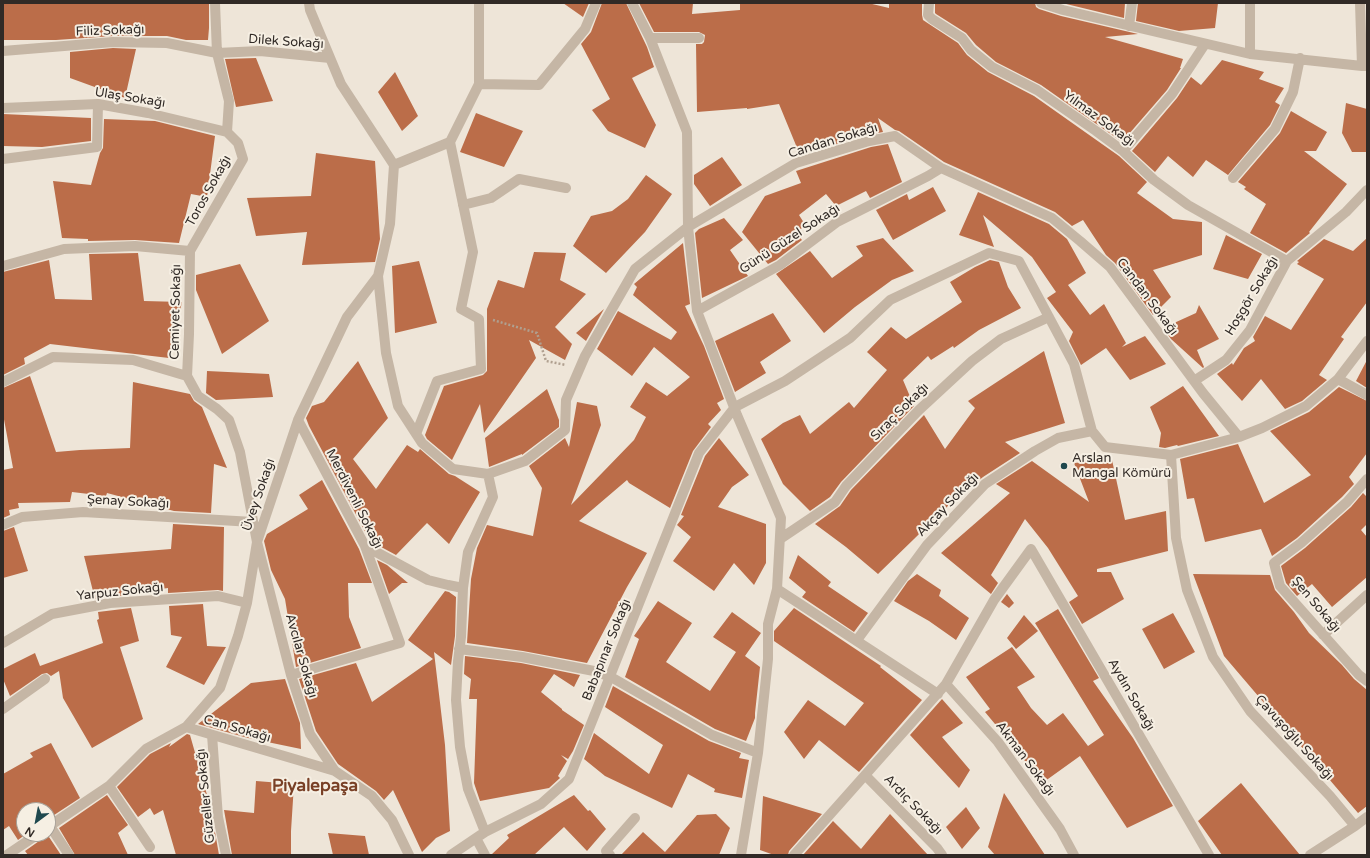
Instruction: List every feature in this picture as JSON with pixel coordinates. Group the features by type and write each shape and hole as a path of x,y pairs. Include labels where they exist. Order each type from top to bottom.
{"street":[{"path":"215,3 217,53 229,101 227,132"},
{"path":"309,3 310,10 341,84 394,165 390,224 378,276 386,353 398,406 422,443 453,469 488,474 493,497 468,552 456,700 460,747 468,789 485,832"},
{"path":"416,434 437,381 481,369 478,319 461,309 473,252 450,142 479,84 479,3"},
{"path":"479,84 538,85 585,29 596,3"},
{"path":"632,3 650,38 687,132 688,227 697,311 781,518 777,590 768,624 768,659 758,753 741,855"},
{"name":"Yılmaz Sokağı","path":"929,3 928,14 962,38 971,50 986,63 1037,90 1123,151 1154,180 1188,205 1287,261"},
{"path":"1041,3 1063,10 1250,54 1300,58 1364,66 1360,3"},
{"path":"1129,26 1132,3"},
{"path":"1250,3 1250,54"},
{"path":"650,38 699,38"},
{"name":"Filiz Sokağı","path":"3,51 112,42 167,42 217,53"},
{"path":"1123,151 1172,94 1205,44"},
{"name":"Dilek Sokağı","path":"217,53 260,51 330,58"},
{"path":"1233,178 1274,129 1293,92 1300,58"},
{"path":"3,159 97,147 98,104"},
{"name":"Ulaş Sokağı","path":"3,108 98,104 148,113 227,132"},
{"name":"Toros Sokağı","path":"190,251 243,159 238,143 227,132"},
{"name":"Candan Sokağı","path":"488,474 525,460 565,430 566,400 585,356 635,269 688,227 796,163 868,141 895,136 941,168 1052,218 1110,267 1194,381 1239,436"},
{"path":"394,165 450,142"},
{"name":"Günü Güzel Sokağı","path":"697,311 780,265 837,222 941,168"},
{"path":"463,205 491,198 519,179 566,188"},
{"name":"Hoşgör Sokağı","path":"1194,381 1226,360 1250,330 1287,261 1346,212 1367,190"},
{"name":"Cemiyet Sokağı","path":"3,266 64,249 135,246 190,251 187,376 198,396 217,409 229,420 240,452 256,542"},
{"path":"735,407 785,380 850,338 890,300 988,253 1019,261 1074,364 1092,431 1105,448 1170,455 1262,428 1306,406 1338,380 1367,341"},
{"name":"Üvey Sokağı","path":"186,728 220,688 238,636 247,603 256,542 298,420 347,317 378,276"},
{"name":"Sıraç Sokağı","path":"780,539 835,502 846,486 919,410 972,361 1001,339 1049,317"},
{"path":"3,382 53,357 133,360 187,376"},
{"path":"1338,380 1367,395"},
{"name":"Babapınar Sokağı","path":"451,855 485,832 541,804 569,779 611,677 699,453 735,407"},
{"name":"Merdivenli Sokağı","path":"291,675 400,642 365,546 298,420"},
{"name":"Akçay Sokağı","path":"857,640 927,545 985,484 1035,450 1058,438 1092,431"},
{"name":"Çavuşoğlu Sokağı","path":"1170,455 1176,538 1187,590 1213,658 1250,711 1330,796 1355,826"},
{"name":"Şen Sokağı","path":"1367,479 1347,502 1301,543 1274,563 1280,586 1359,675 1367,681"},
{"name":"Şenay Sokağı","path":"3,525 22,518 83,512 253,522"},
{"name":"Avcılar Sokağı","path":"256,542 291,675 310,734 335,770"},
{"path":"365,546 428,580 464,588"},
{"name":"Aydın Sokağı","path":"946,684 994,600 1031,549 1209,855"},
{"path":"777,590 857,640 938,694"},
{"path":"1323,635 1367,595"},
{"name":"Yarpuz Sokağı","path":"3,642 52,614 110,603 218,596 247,603"},
{"path":"459,650 522,657 594,671 611,677 707,733 758,753"},
{"path":"3,709 45,679"},
{"path":"794,855 946,684"},
{"name":"Akman Sokağı","path":"946,684 998,742 1060,829 1074,855"},
{"name":"Can Sokağı","path":"56,821 109,786 146,749 186,728 335,770 372,796 392,820 409,855"},
{"name":"Güzeller Sokağı","path":"212,735 218,817 226,855"},
{"name":"Ardıç Sokağı","path":"865,775 937,848 942,855"},
{"path":"109,786 150,847"},
{"path":"1310,855 1367,817"},
{"path":"610,855 606,852 635,818"},
{"path":"56,836 69,855"},
{"path":"476,838 485,855"},
{"path":"7,855 26,842"}],"path":[{"path":"466,312 537,333 546,361 580,368"}],"building":[{"path":"3,3 209,3 208,40 186,40 167,36 113,36 56,40 3,40"},
{"path":"563,3 589,3 583,17"},
{"path":"602,3 626,3 647,47 654,67 632,78 656,125 645,148 608,131 592,110 610,99 581,44 591,32"},
{"path":"639,3 693,3 692,14 740,10 740,3 868,3 889,8 889,3 922,3 923,20 958,43 967,55 988,72 1034,96 1119,156 1147,182 1137,193 1173,219 1202,222 1202,255 1153,270 1171,297 1153,315 1115,263 1106,255 1083,220 1072,226 1055,212 944,162 878,118 883,132 867,135 800,155 779,104 747,109 697,112 696,44 702,44 704,42 705,35 699,32 654,32"},
{"path":"935,3 1035,3 1036,7 1039,9 1061,16 1138,34 1105,37 1183,59 1181,68 1167,90 1122,142 1041,85 996,62 976,45 966,33 936,14"},
{"path":"1062,3 1125,3 1124,18"},
{"path":"1138,3 1218,3 1215,28 1179,31 1136,21"},
{"path":"113,48 136,49 125,98 70,78 70,52"},
{"path":"256,58 273,101 236,107 225,59"},
{"path":"1222,60 1264,72 1259,79 1284,88 1275,102 1280,105 1270,125 1228,175 1206,160 1193,177 1168,156 1155,172 1132,151 1177,98 1191,77 1201,85"},
{"path":"395,72 418,116 402,131 378,92"},
{"path":"1346,103 1367,109 1367,152 1352,152 1342,133"},
{"path":"1291,111 1327,132 1316,151 1304,151 1347,184 1309,232 1310,233 1286,253 1250,233 1266,204 1244,189 1246,187 1238,182 1280,133"},
{"path":"476,113 523,131 504,167 460,152"},
{"path":"3,114 91,118 91,141 42,147 3,146"},
{"path":"104,119 155,121 215,136 207,197 191,194 179,243 135,240 88,241 88,239 62,238 53,181 91,185 100,153 103,148"},
{"path":"888,144 902,182 870,198 866,191 836,206 826,194 799,215 806,226 795,232 802,240 776,260 768,264 742,232 765,196 801,183 796,171 871,147"},
{"path":"316,153 375,161 380,239 375,262 302,265 307,232 256,236 247,198 311,196"},
{"path":"722,157 742,185 710,206 694,184 694,175"},
{"path":"646,175 672,194 645,232 606,273 573,246 591,216 612,211 628,199"},
{"path":"933,187 946,211 893,240 876,210 907,194 909,200"},
{"path":"978,192 1049,224 1067,239 1086,273 1068,285 1090,315 1104,304 1126,343 1122,347 1145,336 1166,364 1130,380 1106,348 1081,365 1069,341 1073,332 1047,298 1056,292 1032,257 983,215 994,247 959,235"},
{"path":"724,218 743,240 730,250 748,276 702,298 695,233 699,229"},
{"path":"1226,235 1262,254 1248,279 1213,269"},
{"path":"883,238 914,271 892,280 855,307 824,333 776,274 810,251 832,278 863,256 856,246"},
{"path":"1367,238 1367,302 1341,337 1344,339 1319,375 1327,380 1302,401 1285,409 1261,379 1242,401 1217,374 1232,363 1233,365 1244,348 1255,341 1253,337 1265,316 1291,330 1324,279 1297,264 1299,262 1297,261 1324,239 1353,251"},
{"path":"683,243 690,304 685,306 704,346 724,399 717,403 721,410 708,424 711,427 693,451 670,508 629,483 627,480 579,521 647,553 627,587 587,663 523,651 467,643 471,579 477,548 487,525 533,536 542,488 529,466 565,438 569,447 577,402 597,406 601,425 571,505 634,440 646,417 630,407 646,382 667,396 690,377 654,347 632,376 597,349 618,311 671,340 677,332 633,295 637,287 634,284"},
{"path":"534,252 566,253 560,280 586,294 555,327 572,344 565,360 529,340 536,358 484,433 480,404 452,460 427,439 425,435 444,386 483,375 487,371 487,309 498,280 524,288"},
{"path":"138,253 144,301 182,302 169,358 50,344 24,358 25,364 3,375 3,272 49,260 55,299 92,300 89,254"},
{"path":"990,260 999,262 1008,287 1021,308 979,330 954,348 953,346 931,360 928,356 903,380 914,406 841,482 830,497 810,511 783,484 761,439 783,423 800,415 810,434 849,402 854,408 887,370 867,352 891,327 906,339 962,302 950,282"},
{"path":"419,261 437,323 395,333 392,266"},
{"path":"240,264 269,321 222,354 196,290 196,275"},
{"path":"1199,305 1219,339 1197,350 1204,367 1203,368 1171,339 1163,328 1196,313"},
{"path":"604,309 586,341 576,333"},
{"path":"773,313 791,341 760,362 766,373 735,392 715,341"},
{"path":"1044,351 1065,423 1005,442 1020,453 983,477 950,504 878,574 846,547 815,524 840,506 851,490 924,415 945,449 975,408 968,401"},
{"path":"1367,360 1367,388 1356,381"},
{"path":"358,361 388,418 353,459 376,489 407,445 418,452 420,449 449,474 455,476 480,492 449,544 427,523 396,555 370,541 309,426 306,418 312,406 324,402"},
{"path":"207,371 269,374 273,397 216,400 206,393"},
{"path":"30,376 56,452 130,448 133,382 190,394 194,401 202,407 227,468 214,464 211,513 174,511 107,493 106,496 72,492 70,502 18,503 19,508 9,510 10,515 3,518 3,470 13,468 3,414 3,388"},
{"path":"1183,386 1219,436 1178,446 1165,448 1159,447 1161,433 1150,407"},
{"path":"1339,387 1367,401 1367,453 1349,477 1354,484 1297,538 1272,556 1261,529 1205,542 1194,498 1187,499 1180,459 1238,444 1264,503 1311,475 1270,431 1309,412"},
{"path":"547,389 559,420 559,427 522,455 489,467 485,438"},
{"path":"719,438 749,475 732,487 718,507 766,524 766,563 754,585 734,563 714,591 673,561 691,537 677,525 684,516 681,515 705,456"},
{"path":"1112,460 1125,520 1166,511 1168,551 1097,569 1097,572 1111,572 1124,599 1082,624 1069,602 1078,596 1048,548 1025,519 991,575 998,583 991,594 941,553 1010,493 996,484 1032,461 1089,502 1074,463"},
{"path":"322,480 359,549 372,583 348,583 349,617 361,648 296,667 285,599 271,570 264,541 267,534 308,509 299,495"},
{"path":"1363,493 1367,497 1367,524 1361,530 1367,537 1367,577 1332,607 1312,584 1297,596 1286,583 1281,566 1305,548 1351,507"},
{"path":"173,524 224,527 223,591 168,593 168,588 95,599 84,556 171,549"},
{"path":"14,527 28,571 3,578 3,531"},
{"path":"798,555 831,582 828,586 868,613 854,632 802,597 806,592 789,578"},
{"path":"377,560 387,565 408,583 402,583 389,594"},
{"path":"917,574 941,590 939,596 969,618 956,640 929,621 894,601 908,581"},
{"path":"1193,574 1270,575 1275,590 1294,612 1309,633 1342,665 1354,679 1367,690 1367,806 1358,813 1224,656"},
{"path":"445,591 456,597 455,636 451,665 434,652 445,745 450,831 436,838 422,852 393,790 384,800 376,791 338,764 316,731 299,679 356,663 372,702 433,659 408,640"},
{"path":"1007,594 1014,603 1009,608 1001,602"},
{"path":"658,601 692,623 666,662 710,691 736,652 713,637 732,612 761,633 745,656 760,667 755,718 746,741 715,729 625,677 639,639 634,636"},
{"path":"203,604 207,646 226,647 204,685 166,667 182,637 171,635 169,606"},
{"path":"131,608 139,641 120,647 143,719 92,748 63,698 59,671 51,676 47,673 42,674 10,696 3,679 3,669 35,653 40,666 103,643 97,620 99,619 98,612"},
{"path":"794,608 881,666 880,667 922,700 859,772 819,740 804,759 784,732 808,700 845,726 864,703 774,641 774,631"},
{"path":"1058,609 1099,678 1093,681 1133,738 1173,806 1127,828 1080,756 1041,784 1020,754 985,712 990,709 966,677 1012,647 1035,677 1017,687 1031,708 1047,725 1063,713 1088,746 1104,735 1035,623"},
{"path":"1173,613 1195,652 1164,669 1142,629"},
{"path":"1024,615 1038,631 1016,649 1007,638"},
{"path":"465,656 521,663 580,675 574,687 554,674 541,692 562,710 584,725 568,759 561,755 567,761 558,776 560,778 549,788 480,801 474,783 477,699 469,699 471,679 464,674"},
{"path":"285,679 300,723 301,749 248,738 198,724 251,683"},
{"path":"613,686 709,741 741,753 739,758 749,760 742,798 714,792 715,789 688,774 672,808 605,776 584,759 594,733 649,774 663,745 605,707"},
{"path":"942,699 963,723 942,737 970,770 959,788 910,735"},
{"path":"187,734 190,735 211,809 219,855 176,855 163,810 154,815 150,808 138,817 117,787 150,754 171,743 169,747"},
{"path":"51,743 80,798 56,814 56,802 16,802 16,837 9,826 3,830 3,774 33,757 30,753"},
{"path":"256,781 294,784 291,855 232,855 224,810 254,813"},
{"path":"1241,783 1300,855 1222,855 1198,821"},
{"path":"1004,793 1045,855 995,855 988,847"},
{"path":"107,795 128,825 118,833 128,855 75,855 59,828"},
{"path":"574,795 588,811 590,810 606,829 587,851 564,827 534,855 491,855 509,838 507,835"},
{"path":"763,796 822,814 789,851 788,855 774,855 760,850"},
{"path":"966,807 980,828 962,849 946,827"},
{"path":"716,814 730,828 719,855 621,855 643,832 665,852 697,815"},
{"path":"890,814 928,855 803,855 833,821 861,849"},
{"path":"328,833 365,836 369,855 333,855"},
{"path":"38,842 52,842 61,855 28,855 25,851"}],"place":[{"name":"Arslan Mangal Kömürü","path":"1064,466"}],"district":[{"name":"Piyalepaşa","path":"315,787"}]}
